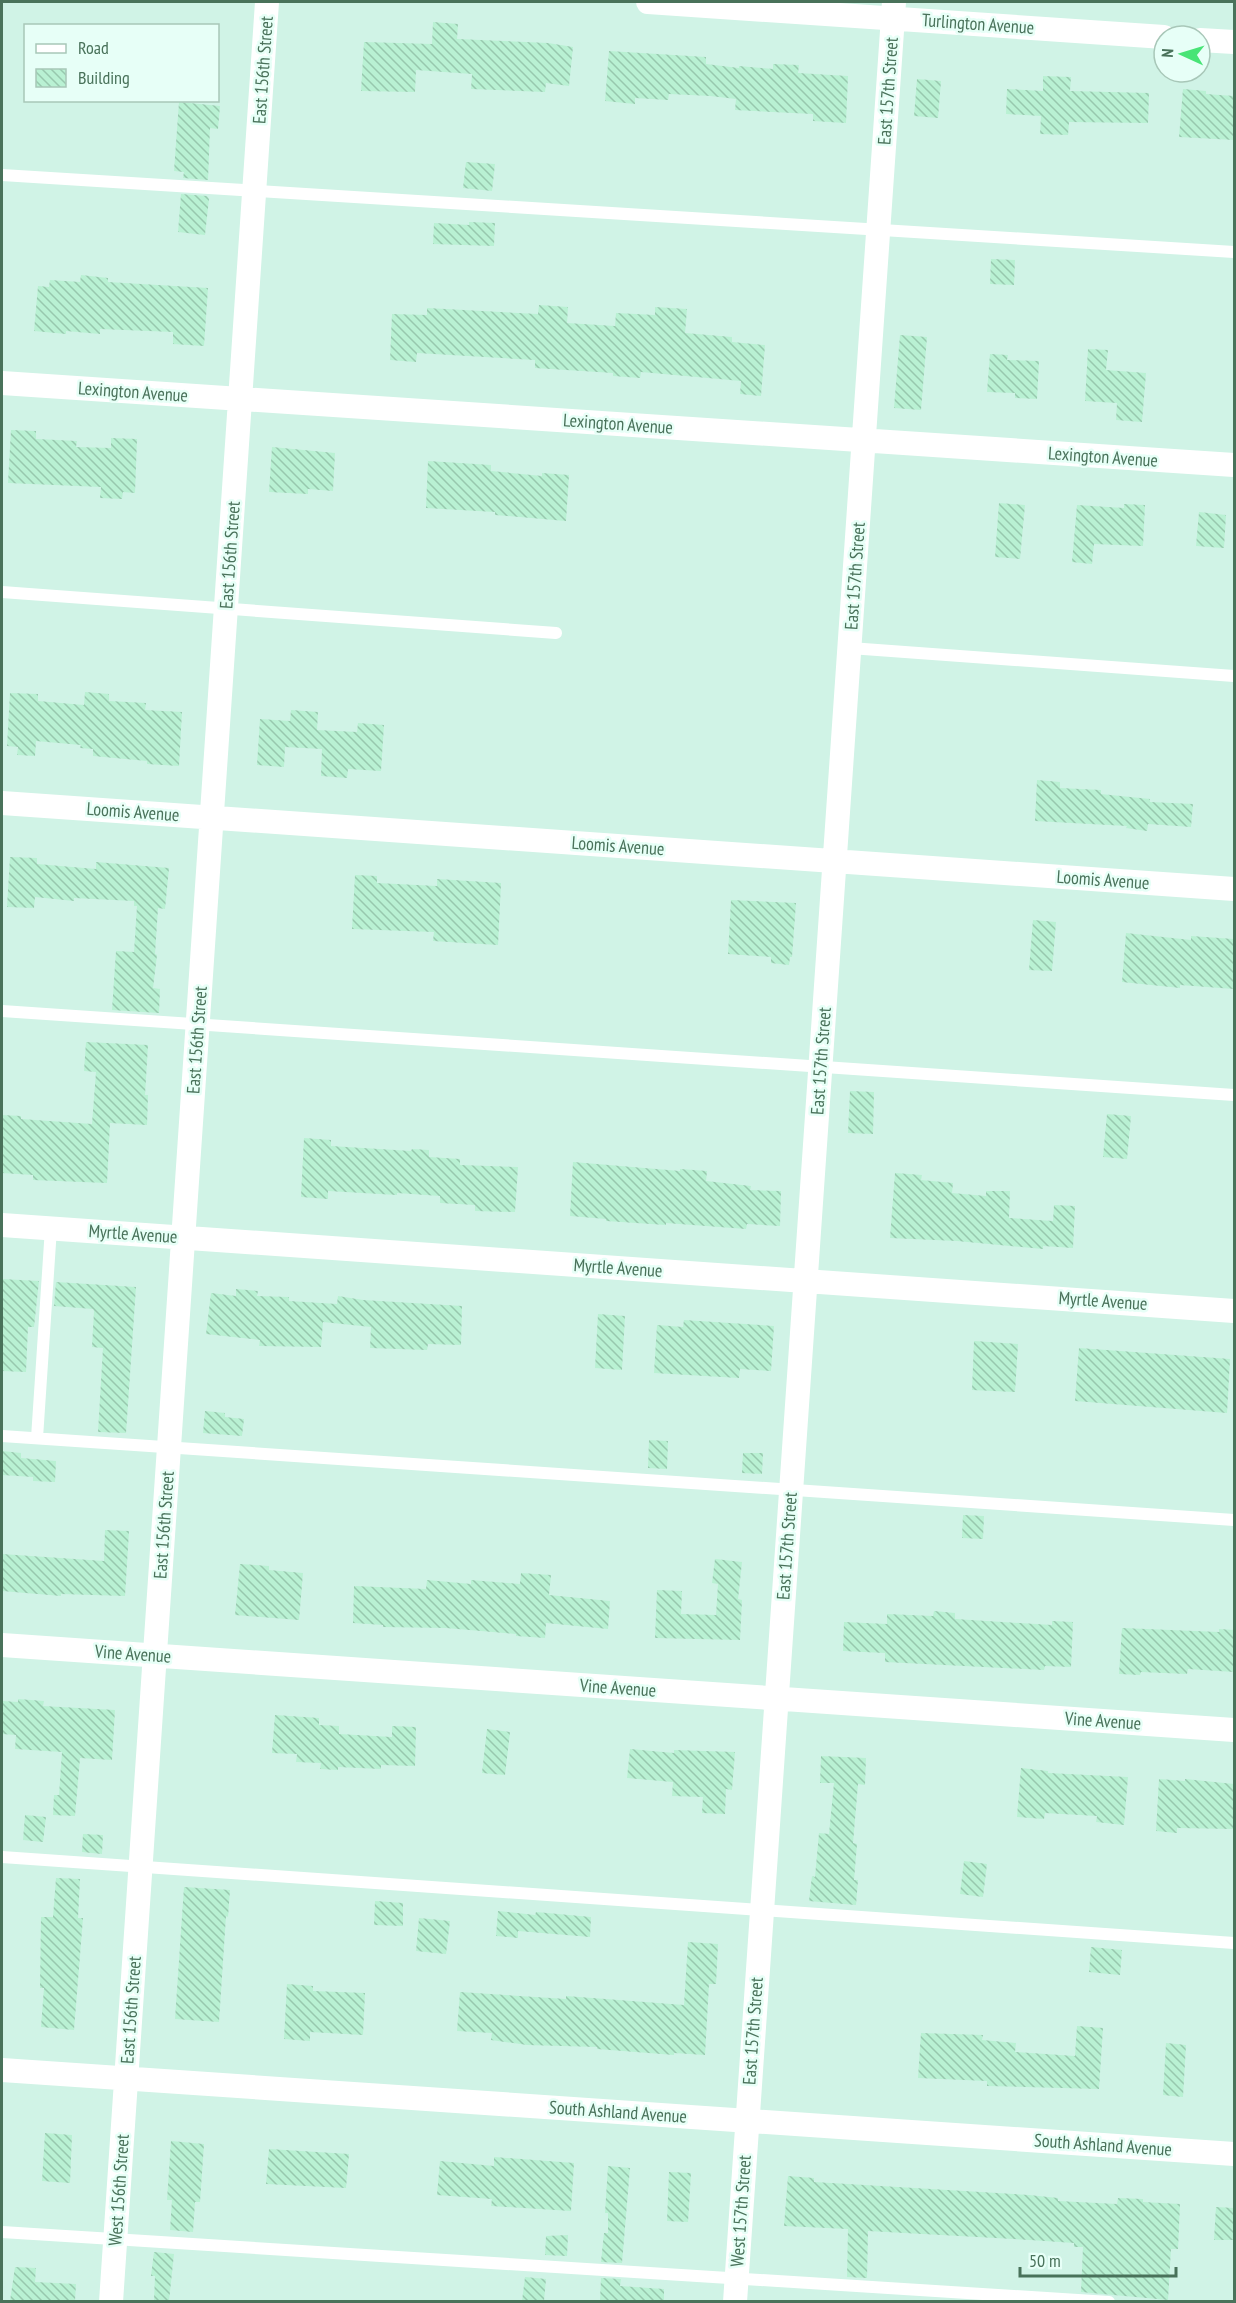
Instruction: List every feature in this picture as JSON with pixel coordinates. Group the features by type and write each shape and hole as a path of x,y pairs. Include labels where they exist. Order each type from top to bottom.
{"street":[{"name":"East 156th Street","path":"126,2078 267,2"},
{"name":"Turlington Avenue","path":"648,2 894,10 1152,36"},
{"name":"East 157th Street","path":"747,2120 894,10"},
{"path":"1212,41 1234,42"},
{"name":"Lexington Avenue","path":"2,383 1234,465"},
{"name":"Loomis Avenue","path":"2,803 1234,889"},
{"name":"Myrtle Avenue","path":"2,1225 1234,1311"},
{"name":"Vine Avenue","path":"2,1645 1234,1730"},
{"name":"South Ashland Avenue","path":"2,2070 1234,2154"},
{"name":"West 156th Street","path":"111,2301 126,2078"},
{"name":"West 157th Street","path":"736,2290 747,2120"}],"lane":[{"path":"2,175 1234,252"},
{"path":"2,592 556,633"},
{"path":"850,648 1234,676"},
{"path":"2,1011 1234,1095"},
{"path":"37,1438 51,1228"},
{"path":"2,1436 1234,1520"},
{"path":"2,1857 1234,1943"},
{"path":"2,2232 736,2290 1109,2301"}],"shaded area":[{"path":"2,2 1234,2 1234,2301 2,2301"}],"building":[{"path":"433,22 458,24 457,39 548,43 573,47 569,86 546,83 545,92 471,89 472,74 416,70 415,92 361,91 364,42 432,44"},
{"path":"609,51 706,57 706,64 739,68 739,66 773,69 773,64 799,65 798,73 848,76 846,123 813,121 813,114 735,110 736,99 710,96 669,94 668,100 635,98 635,104 605,101"},
{"path":"1043,76 1071,77 1070,91 1149,93 1148,123 1069,122 1068,135 1040,134 1041,116 1006,114 1007,89 1043,91"},
{"path":"917,79 941,81 938,118 914,116"},
{"path":"1183,89 1206,91 1206,94 1234,96 1234,140 1179,137"},
{"path":"179,102 220,106 218,129 210,128 208,180 183,178 184,172 174,171"},
{"path":"466,162 495,164 492,191 463,188"},
{"path":"181,194 207,196 209,199 205,235 178,232"},
{"path":"469,222 495,223 494,246 433,244 434,223 469,225"},
{"path":"991,259 1015,260 1014,285 990,284"},
{"path":"81,275 108,278 108,282 208,288 204,346 173,344 173,332 100,329 100,334 66,331 66,334 34,331 38,286 49,287 50,280 80,282"},
{"path":"539,305 568,307 567,323 615,326 616,313 655,315 655,307 687,309 685,333 732,337 732,342 765,345 761,396 740,394 741,381 641,372 640,378 613,376 613,373 535,368 535,360 417,353 416,362 390,360 392,314 427,315 427,308 538,314"},
{"path":"900,335 927,337 921,410 894,408"},
{"path":"1088,349 1108,350 1106,370 1146,373 1142,422 1116,420 1117,403 1085,401"},
{"path":"990,354 1008,355 1007,360 1039,361 1037,399 1015,398 1015,393 987,392"},
{"path":"11,430 36,431 36,439 77,441 76,447 111,448 111,438 137,439 135,493 123,492 122,499 100,498 101,487 8,483"},
{"path":"272,447 335,453 333,491 308,489 308,494 269,492"},
{"path":"428,461 491,465 491,471 542,476 542,473 569,475 566,521 495,515 495,512 426,508"},
{"path":"999,503 1025,505 1020,559 995,557"},
{"path":"1124,504 1145,505 1143,546 1094,544 1092,564 1072,562 1077,505 1124,508"},
{"path":"1199,512 1226,515 1224,548 1196,546"},
{"path":"85,692 109,694 109,701 146,703 145,710 182,712 179,766 93,756 93,749 80,748 81,745 36,741 35,756 17,755 18,747 7,746 10,693 38,694 38,701 84,705"},
{"path":"291,710 318,712 317,730 357,732 358,723 384,725 381,771 348,769 347,778 321,776 322,749 285,747 284,767 257,765 260,719 290,721"},
{"path":"1037,780 1060,782 1060,788 1101,790 1101,794 1150,799 1150,802 1193,804 1191,827 1148,824 1147,831 1126,828 1127,826 1035,821"},
{"path":"10,857 37,858 37,864 96,869 96,862 169,868 165,909 158,908 155,954 157,955 153,988 160,989 159,1013 112,1010 116,951 134,952 137,906 134,906 134,901 74,898 74,901 35,897 34,908 7,907"},
{"path":"355,875 377,876 377,883 437,886 437,879 501,883 498,945 433,941 434,932 352,929"},
{"path":"731,900 796,903 792,957 790,957 789,965 771,963 771,957 728,954"},
{"path":"1033,920 1056,922 1052,971 1029,970"},
{"path":"1126,933 1191,940 1191,936 1234,939 1234,989 1180,985 1180,988 1122,982"},
{"path":"86,1042 148,1045 145,1095 148,1095 147,1125 110,1123 107,1183 33,1180 33,1175 2,1173 2,1115 21,1116 21,1119 92,1124 96,1072 84,1071"},
{"path":"850,1091 874,1092 873,1134 848,1133"},
{"path":"1107,1114 1131,1116 1127,1159 1103,1157"},
{"path":"304,1138 331,1140 331,1146 429,1150 429,1157 460,1159 460,1165 518,1167 515,1212 475,1211 475,1205 440,1203 440,1196 328,1191 328,1199 301,1197"},
{"path":"573,1162 680,1171 680,1169 707,1171 706,1181 751,1186 750,1190 781,1191 780,1226 747,1224 746,1229 606,1221 606,1219 570,1216"},
{"path":"895,1173 922,1175 921,1180 953,1183 952,1193 986,1196 986,1191 1010,1191 1009,1218 1053,1221 1054,1205 1075,1206 1073,1248 1043,1246 1043,1249 957,1241 890,1238"},
{"path":"2,1279 39,1281 34,1327 28,1327 26,1372 2,1371"},
{"path":"56,1282 136,1287 126,1433 98,1432 103,1348 92,1347 94,1311 93,1309 54,1306"},
{"path":"236,1289 258,1291 257,1296 289,1297 289,1301 337,1304 338,1296 363,1300 462,1306 461,1345 428,1344 427,1350 370,1348 371,1327 323,1322 321,1347 259,1346 260,1340 206,1334 211,1293 236,1296"},
{"path":"598,1314 625,1316 622,1370 595,1368"},
{"path":"684,1320 774,1326 771,1371 740,1369 739,1378 654,1373 657,1325 683,1327"},
{"path":"974,1341 1018,1344 1015,1392 972,1390"},
{"path":"1079,1348 1230,1359 1227,1413 1075,1401"},
{"path":"205,1411 225,1413 225,1417 244,1419 242,1436 203,1433"},
{"path":"649,1440 668,1441 667,1469 648,1468"},
{"path":"2,1451 21,1453 21,1458 56,1461 55,1482 33,1481 33,1477 2,1475"},
{"path":"743,1453 763,1453 762,1474 742,1473"},
{"path":"963,1515 984,1516 983,1539 962,1538"},
{"path":"105,1530 129,1531 125,1596 61,1594 61,1596 2,1591 2,1554 104,1561"},
{"path":"715,1559 742,1562 738,1599 742,1600 740,1640 655,1638 657,1590 682,1591 681,1614 716,1615 718,1584 712,1583"},
{"path":"240,1564 269,1566 269,1570 303,1573 299,1620 235,1615"},
{"path":"521,1573 551,1575 549,1595 610,1601 608,1629 546,1623 545,1638 446,1628 383,1627 383,1625 353,1623 354,1586 426,1589 427,1580 471,1584 471,1580 520,1584"},
{"path":"934,1611 955,1613 955,1619 1052,1625 1052,1621 1073,1622 1071,1667 1045,1666 1044,1670 885,1662 885,1653 843,1651 844,1622 887,1624 887,1614 933,1616"},
{"path":"1122,1628 1219,1632 1219,1629 1234,1630 1234,1672 1188,1669 1187,1674 1141,1672 1140,1675 1119,1674"},
{"path":"18,1699 44,1701 43,1706 115,1710 112,1760 80,1758 75,1816 53,1815 54,1795 59,1795 62,1752 15,1749 16,1735 2,1734 2,1701 18,1702"},
{"path":"275,1715 319,1718 319,1725 339,1726 339,1734 392,1737 392,1726 416,1727 415,1766 381,1765 381,1769 338,1767 338,1770 320,1769 321,1763 296,1762 297,1754 272,1753"},
{"path":"487,1729 510,1732 505,1775 482,1773"},
{"path":"630,1749 674,1753 674,1750 735,1752 732,1790 726,1789 725,1814 702,1813 703,1797 672,1796 673,1782 627,1778"},
{"path":"821,1756 866,1758 865,1785 858,1784 853,1843 857,1844 854,1880 858,1880 856,1905 809,1901 812,1876 815,1877 819,1833 829,1834 834,1783 820,1783"},
{"path":"1021,1768 1048,1771 1048,1773 1128,1777 1124,1825 1096,1822 1097,1816 1045,1813 1044,1819 1017,1817"},
{"path":"1159,1779 1234,1784 1234,1829 1177,1828 1177,1833 1156,1831"},
{"path":"25,1815 46,1817 43,1842 23,1840"},
{"path":"83,1834 103,1835 102,1854 82,1852"},
{"path":"964,1861 987,1864 983,1897 960,1894"},
{"path":"56,1878 80,1879 78,1918 83,1918 74,2030 41,2027 44,1988 40,1988 41,1917 53,1917"},
{"path":"184,1887 230,1890 228,1917 226,1916 219,2022 175,2019"},
{"path":"375,1901 403,1903 403,1926 374,1925"},
{"path":"498,1911 591,1917 590,1937 518,1931 518,1938 496,1936"},
{"path":"419,1918 450,1921 446,1954 416,1951"},
{"path":"688,1942 718,1944 716,1984 709,1984 705,2055 674,2053 674,2055 597,2049 597,2047 527,2045 491,2040 492,2033 457,2031 460,1992 566,1999 566,1996 684,2005"},
{"path":"1091,1947 1122,1950 1120,1975 1089,1972"},
{"path":"287,1984 313,1986 313,1991 365,1993 363,2035 310,2032 310,2041 284,2039"},
{"path":"1077,2026 1103,2028 1099,2089 987,2086 987,2081 918,2078 921,2033 983,2035 982,2040 1016,2043 1015,2052 1075,2056"},
{"path":"1166,2043 1186,2045 1183,2097 1163,2095"},
{"path":"45,2133 72,2135 70,2183 42,2181"},
{"path":"171,2141 204,2144 200,2202 195,2202 193,2232 170,2230 172,2200 167,2200"},
{"path":"269,2149 349,2154 346,2188 266,2184"},
{"path":"494,2157 574,2163 571,2211 491,2206 492,2199 437,2195 440,2161 494,2166"},
{"path":"608,2166 630,2168 622,2263 601,2262 604,2233 608,2233 608,2213 605,2213"},
{"path":"669,2172 691,2173 688,2222 667,2221"},
{"path":"788,2176 814,2178 814,2182 1029,2195 1058,2198 1058,2201 1117,2204 1118,2198 1180,2204 1178,2249 1171,2249 1168,2300 1081,2292 1083,2247 1074,2247 1074,2243 868,2231 867,2278 847,2277 848,2229 784,2226"},
{"path":"1216,2207 1234,2208 1234,2240 1214,2240"},
{"path":"568,2235 567,2256 545,2255 546,2236"},
{"path":"154,2252 174,2254 169,2301 154,2301 155,2276 151,2276"},
{"path":"15,2267 36,2268 35,2282 76,2284 75,2301 10,2301"},
{"path":"525,2277 546,2279 544,2301 522,2301"},
{"path":"601,2278 621,2279 620,2286 664,2289 664,2301 600,2301"}]}
